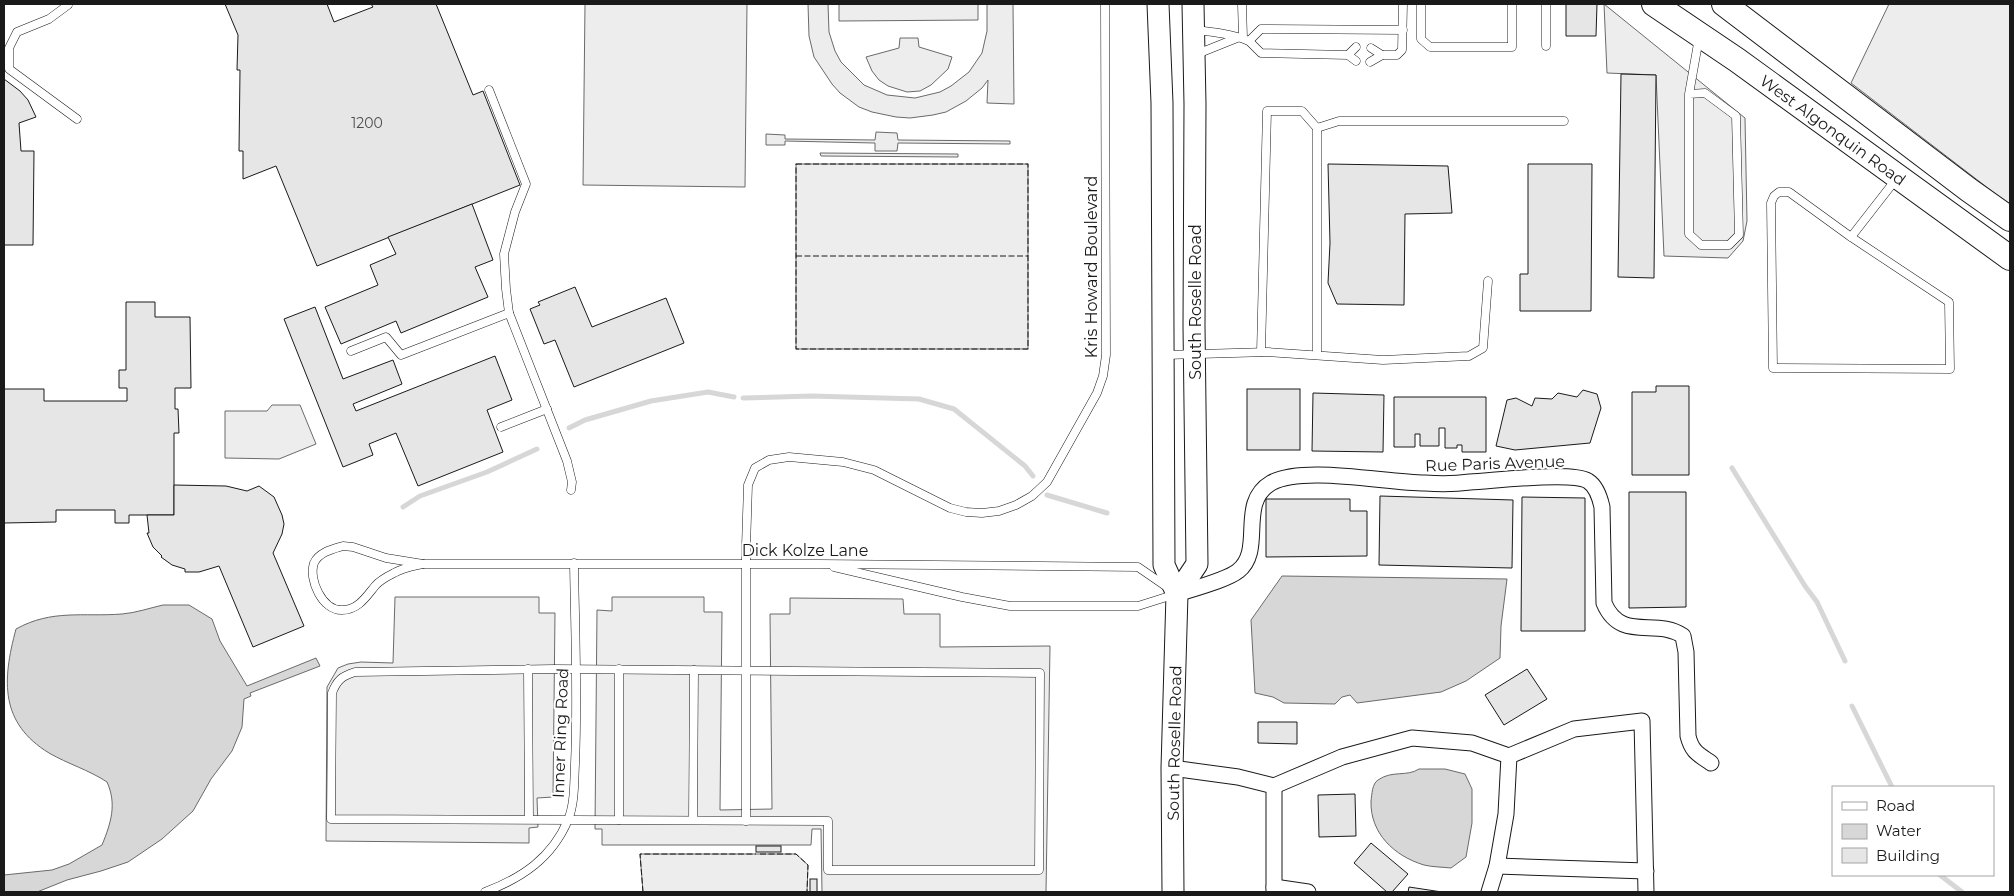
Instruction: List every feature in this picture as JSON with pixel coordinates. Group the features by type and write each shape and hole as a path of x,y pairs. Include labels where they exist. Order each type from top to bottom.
{"main road":[{"name":"South Roselle Road","path":"1158,4 1162,103 1164,565 1177,594 1172,768 1173,892"},
{"name":"South Roselle Road","path":"1177,594 1197,564 1195,55 1193,4"},
{"name":"West Algonquin Road","path":"1654,4 1700,34 2010,258"},
{"name":"West Algonquin Road","path":"1724,4 2010,219"}],"street":[{"name":"Rue Paris Avenue","path":"1177,594 1238,572 1248,558 1251,541 1251,521 1257,497 1269,484 1286,476 1307,474 1424,484 1574,477 1588,481 1599,494 1602,507 1604,603 1609,614 1625,626 1675,630 1683,636 1686,652 1688,736 1691,747 1697,754 1712,763"},
{"path":"1172,768 1238,777 1274,786 1342,757 1412,738 1472,743 1509,756 1574,729 1642,721 1646,892"},
{"path":"1489,892 1506,814 1509,756"},
{"path":"1274,786 1274,890 1308,892"},
{"path":"1496,866 1646,871"}],"lane":[{"name":"Kris Howard Boulevard","path":"746,821 746,547 748,486 755,468 769,460 789,457 843,462 874,470 950,508 982,513 999,511 1016,505 1032,496 1046,482 1097,393 1103,376 1106,355 1105,4"},
{"path":"1242,4 1243,39"},
{"path":"1370,62 1382,56 1397,55 1402,50 1403,4"},
{"path":"1421,4 1421,39 1430,47 1512,47 1512,4"},
{"path":"1546,4 1546,46"},
{"path":"68,5 49,19 17,32 9,48 9,69 76,119"},
{"path":"1195,55 1243,39 1261,28 1403,30"},
{"path":"1194,30 1225,33 1243,39 1261,53 1348,55 1356,61"},
{"path":"1689,94 1705,92 1736,116 1739,235 1729,245 1701,246 1689,234 1689,94 1700,34"},
{"path":"1348,55 1356,47"},
{"path":"1371,48 1382,56"},
{"path":"489,90 526,184 515,212 504,254 509,313 567,461 572,482 571,490"},
{"path":"1262,352 1267,111 1302,111 1317,128 1317,355"},
{"path":"1317,128 1339,121 1564,121"},
{"path":"1851,237 1898,176"},
{"path":"1779,192 1789,192 1851,237 1949,302 1950,369 1772,368 1771,203 1774,196 1779,192"},
{"path":"1163,356 1262,352 1383,360 1469,356 1483,348 1488,281"},
{"path":"351,351 386,337 401,355 509,313"},
{"path":"501,427 547,409"},
{"path":"343,546 353,547 386,558 423,564 396,571 375,585 362,601 354,607 344,610 334,610 327,605 320,596 313,574 314,563 323,553 343,546"},
{"name":"Inner Ring Road","path":"485,892 507,883 538,864 568,820 571,808 575,763 574,563"},
{"name":"Dick Kolze Lane","path":"423,564 820,564 1138,567 1177,594"},
{"path":"820,564 962,597 1010,606 1138,606 1177,594"},
{"path":"528,669 529,819"},
{"path":"576,669 1040,673 1039,870 828,870 828,821 331,819 332,693 336,682 344,675 355,672 576,669"},
{"path":"619,669 619,820"},
{"path":"693,820 694,670"}],"shaded area":[{"path":"585,4 747,4 745,187 583,185"},
{"path":"808,4 828,4 829,32 835,51 841,62 864,85 887,95 915,98 940,92 969,72 982,53 987,31 987,4 1013,4 1014,104 987,103 988,80 982,88 966,101 946,112 933,115 910,118 896,117 859,107 840,93 814,57 809,36"},
{"path":"839,4 978,4 978,20 839,21"},
{"path":"1604,4 1745,118 1747,221 1743,241 1728,258 1664,256 1656,75 1607,73"},
{"path":"1889,4 2010,4 2010,205 1851,83"},
{"path":"900,38 918,38 919,47 952,57 948,69 931,85 920,91 907,92 888,86 879,80 872,71 866,57 899,48"},
{"path":"876,132 897,133 898,140 1010,141 1010,144 898,143 897,151 875,151 875,143 785,141 785,145 766,145 766,134 785,135 785,139 875,140"},
{"path":"820,153 958,154 958,157 821,156"},
{"path":"796,164 1028,164 1028,349 796,349"},
{"path":"272,405 300,405 316,444 279,459 225,458 225,411 267,411"},
{"path":"395,597 539,597 539,613 555,613 553,797 537,798 538,827 529,828 529,843 326,841 327,687 338,668 348,664 361,662 393,663"},
{"path":"612,597 704,597 704,612 722,612 720,810 772,809 770,614 790,614 790,598 903,599 904,614 940,614 940,647 1050,646 1046,892 822,892 821,829 812,829 811,845 602,845 602,829 595,829 597,610 612,611"},
{"path":"640,854 796,854 808,865 807,892 643,892"}],"water":[{"path":"1282,576 1507,579 1501,626 1500,658 1466,681 1441,692 1357,703 1350,695 1342,697 1335,704 1284,703 1273,697 1255,693 1251,620"},
{"path":"163,605 189,605 212,619 220,641 247,686 316,658 320,666 250,693 251,696 244,699 242,727 232,751 211,779 193,811 162,839 128,862 67,880 37,892 4,892 4,875 52,870 69,864 102,845 112,814 112,798 107,782 49,753 33,741 21,728 13,714 7,683 11,648 16,629 29,623 55,616 122,614"},
{"path":"1419,769 1445,769 1465,774 1472,789 1472,823 1466,857 1451,868 1424,865 1403,856 1386,842 1379,833 1375,823 1371,801 1376,782 1389,775 1410,773"}],"building":[{"path":"225,4 327,4 334,22 373,7 371,4 436,4 473,95 483,91 520,185 317,266 276,166 243,179 243,151 239,151 240,70 237,70 238,35"},
{"path":"1566,4 1597,4 1596,36 1566,36"},
{"path":"1621,74 1656,75 1654,278 1618,277"},
{"path":"4,79 20,91 28,100 36,117 19,123 21,151 34,151 33,245 4,245"},
{"path":"1328,164 1448,166 1452,213 1405,214 1404,305 1337,304 1328,283 1330,243"},
{"path":"1528,164 1592,164 1591,311 1520,311 1520,274 1528,274"},
{"path":"472,204 493,260 475,267 488,297 401,333 396,321 341,344 325,307 378,285 370,265 396,254 388,237"},
{"path":"575,287 592,327 666,298 684,343 574,387 555,340 544,344 530,309 540,305 538,302"},
{"path":"126,302 155,302 155,317 190,317 191,388 175,388 175,409 178,409 179,433 174,433 174,515 129,515 129,523 115,523 115,510 56,510 56,522 4,523 4,389 44,389 44,401 127,401 127,388 119,388 119,370 126,370"},
{"path":"315,307 343,379 393,360 402,384 353,404 356,411 495,356 512,400 487,410 503,452 418,486 396,433 369,444 373,455 343,467 284,319"},
{"path":"1656,386 1689,386 1689,475 1632,475 1632,392 1656,392"},
{"path":"1247,389 1300,389 1300,450 1247,450"},
{"path":"1583,390 1597,394 1601,408 1590,443 1515,450 1496,446 1507,400 1516,398 1532,406 1535,398 1552,399 1558,393 1577,397"},
{"path":"1313,393 1384,395 1383,452 1312,451"},
{"path":"1394,397 1486,397 1486,452 1462,452 1462,445 1457,445 1457,448 1445,448 1445,428 1439,428 1439,446 1420,446 1420,434 1415,434 1415,447 1394,447"},
{"path":"174,485 226,486 247,491 259,486 274,497 284,524 282,534 273,553 304,626 253,647 219,566 199,572 185,572 185,569 172,565 161,557 153,547 147,533 149,533 147,515 174,515"},
{"path":"1629,492 1686,492 1686,607 1629,608"},
{"path":"1380,496 1513,500 1512,568 1379,565"},
{"path":"1522,497 1585,498 1585,631 1521,631"},
{"path":"1266,499 1350,499 1350,511 1367,511 1367,556 1266,557"},
{"path":"1527,669 1547,699 1504,725 1485,695"},
{"path":"1258,722 1297,722 1297,744 1258,743"},
{"path":"1355,794 1356,836 1319,837 1318,795"},
{"path":"1371,843 1408,874 1392,892 1387,892 1354,863"},
{"path":"756,846 781,846 781,852 756,852"},
{"path":"810,879 817,879 817,892 810,892"},
{"path":"1409,887 1442,892 1408,892"}],"waterway":[{"path":"569,428 585,420 651,401 708,392 734,397"},
{"path":"743,398 811,396 919,399 954,409 1025,466 1033,476"},
{"path":"403,507 420,496 487,472 537,449"},
{"path":"1732,468 1805,586 1817,602 1845,661"},
{"path":"1047,495 1107,513"},
{"path":"1852,706 1892,786"},
{"path":"1941,876 1962,892"}],"fence":[{"path":"796,164 1028,164 1028,349 796,349 796,164"},
{"path":"796,256 1028,256"},
{"path":"643,892 640,854 756,854"},
{"path":"760,854 796,854 808,865 807,892"}]}
